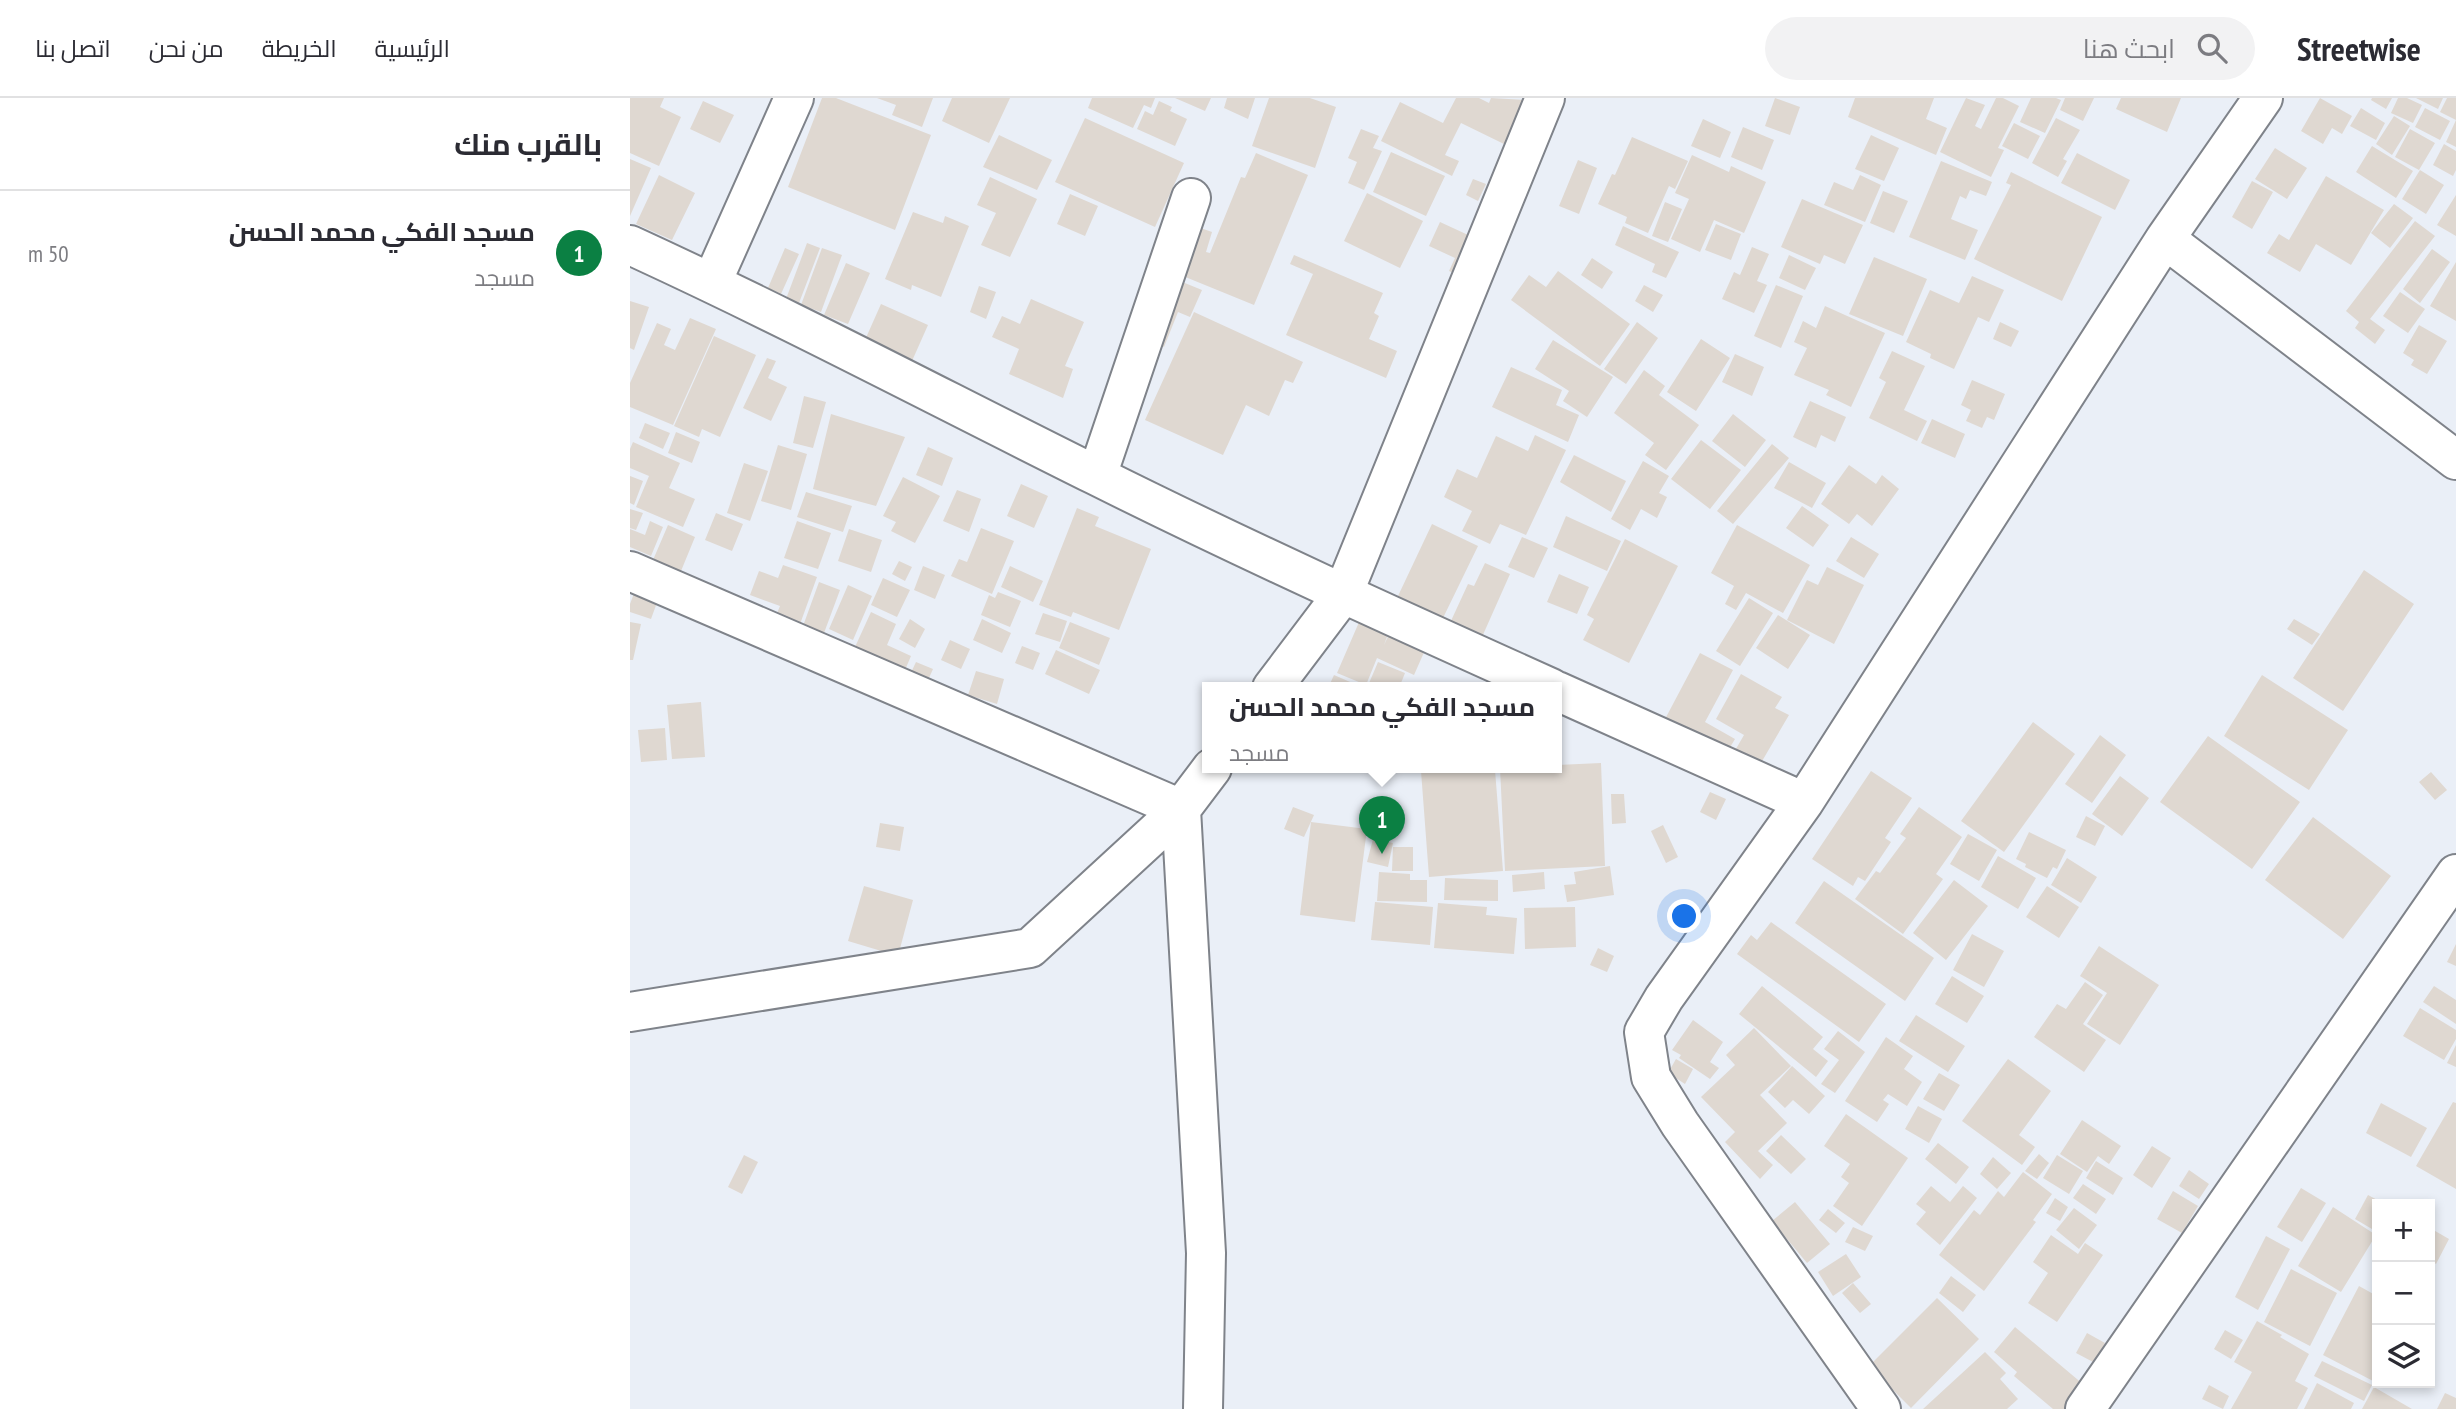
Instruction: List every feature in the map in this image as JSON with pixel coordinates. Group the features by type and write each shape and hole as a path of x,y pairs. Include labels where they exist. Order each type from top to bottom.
{"street":[{"path":"712,282 793,98"},
{"path":"1277,682 1343,594 1545,98"},
{"path":"1881,1409 1680,1124 1651,1077 1644,1032 1664,998 1804,802 2165,239 2263,98"},
{"path":"1097,476 1191,198"},
{"path":"2165,239 2456,460"},
{"path":"630,245 712,282 1097,476 1343,594 1538,682"},
{"path":"630,571 1181,809"},
{"path":"1562,693 1804,802"},
{"path":"630,1012 1030,948 1181,809 1208,773"},
{"path":"1181,809 1206,1253 1203,1409"},
{"path":"2085,1409 2456,874"}],"building":[{"path":"630,98 664,98 660,107 681,117 659,166 630,153"},
{"path":"822,98 836,98 931,135 895,230 788,187"},
{"path":"877,98 933,98 922,127 892,115 896,105"},
{"path":"952,98 1010,98 989,143 942,121"},
{"path":"1092,98 1155,98 1151,108 1144,105 1133,128 1088,108"},
{"path":"1175,98 1211,98 1205,111"},
{"path":"1227,98 1255,98 1248,119 1224,108"},
{"path":"1269,98 1310,98 1336,107 1315,168 1252,146"},
{"path":"1456,98 1479,98 1489,103 1491,98 1526,100 1504,144 1461,123 1445,155 1459,161 1452,176 1381,141 1400,102 1443,123"},
{"path":"1775,98 1800,107 1790,135 1765,126"},
{"path":"1855,98 1934,98 1926,119 1947,128 1936,155 1848,117"},
{"path":"1966,98 1985,105 1975,126 1981,129 1996,98 2003,98 2019,106 1998,148 2004,150 1991,177 1940,152"},
{"path":"2031,98 2061,100 2045,133 2020,122"},
{"path":"2065,98 2094,98 2083,121 2060,110"},
{"path":"2121,98 2181,98 2167,132 2116,109"},
{"path":"2320,98 2352,116 2342,134 2332,128 2323,144 2301,131"},
{"path":"2392,98 2386,109 2371,100"},
{"path":"2398,98 2407,98 2422,105 2413,123 2391,113"},
{"path":"2416,98 2443,98 2438,109"},
{"path":"2447,98 2456,98 2456,120 2440,112"},
{"path":"703,101 734,115 720,143 690,129"},
{"path":"1159,101 1172,107 1170,111 1187,119 1175,146 1137,129 1145,111 1153,115"},
{"path":"2361,108 2385,123 2376,140 2350,126"},
{"path":"2425,108 2450,121 2440,140 2415,127"},
{"path":"2394,116 2410,126 2392,155 2376,144"},
{"path":"1085,118 1184,163 1155,227 1055,182"},
{"path":"2056,118 2080,130 2063,159 2067,161 2058,177 2032,163"},
{"path":"1703,119 1731,132 1720,158 1691,146"},
{"path":"2456,120 2456,147 2446,142"},
{"path":"2014,123 2040,136 2028,159 2002,146"},
{"path":"1743,127 1774,140 1762,170 1731,157"},
{"path":"1361,129 1379,136 1373,148 1382,151 1364,190 1348,183 1357,162 1348,158"},
{"path":"2410,129 2435,143 2419,170 2395,157"},
{"path":"999,135 1052,160 1037,190 983,167"},
{"path":"1871,135 1899,148 1884,181 1855,169"},
{"path":"1632,137 1688,161 1675,189 1669,186 1648,233 1625,223 1627,217 1598,204"},
{"path":"2444,144 2456,151 2456,170 2453,176 2433,165"},
{"path":"2372,146 2413,171 2396,198 2356,172"},
{"path":"2275,148 2307,168 2287,199 2255,179"},
{"path":"1391,152 1445,176 1426,216 1373,192"},
{"path":"1256,153 1308,175 1254,305 1178,274 1189,224 1212,232 1206,252 1210,253 1241,177 1245,178"},
{"path":"2077,153 2130,180 2115,210 2061,183"},
{"path":"1692,155 1729,172 1731,166 1766,182 1744,233 1714,220 1700,252 1671,239 1689,199 1675,193"},
{"path":"630,159 651,168 630,216"},
{"path":"1578,160 1597,168 1579,214 1559,206"},
{"path":"1941,161 1992,182 1986,196 1970,190 1966,199 1960,196 1951,219 1978,230 1965,260 1909,237"},
{"path":"2420,170 2444,185 2426,214 2402,199"},
{"path":"2011,172 2102,217 2062,301 1974,259 2011,185 2006,183"},
{"path":"659,175 695,193 672,240 636,224"},
{"path":"1860,175 1881,185 1865,222 1824,205 1834,182 1853,190"},
{"path":"2326,176 2384,210 2351,265 2316,244 2300,272 2267,253 2279,234 2289,240"},
{"path":"990,177 1037,199 1010,257 981,245 996,213 977,205"},
{"path":"1473,179 1486,184 1478,201 1466,195"},
{"path":"2252,181 2273,192 2252,229 2232,217"},
{"path":"1883,191 1908,201 1894,233 1870,223"},
{"path":"1367,193 1423,221 1400,268 1344,241"},
{"path":"1070,194 1098,206 1085,236 1057,224"},
{"path":"2456,195 2456,236 2437,225"},
{"path":"1802,199 1863,225 1845,264 1824,255 1820,264 1781,247"},
{"path":"1665,202 1682,209 1668,242 1652,236"},
{"path":"2394,204 2413,218 2390,248 2371,233"},
{"path":"913,212 943,223 945,216 969,226 941,297 912,285 911,290 885,279"},
{"path":"2415,221 2435,236 2370,319 2385,330 2375,344 2355,328 2359,322 2346,311"},
{"path":"1440,222 1479,240 1463,277 1449,271 1455,258 1429,246"},
{"path":"1716,224 1741,234 1731,260 1705,250"},
{"path":"1623,226 1679,252 1666,278 1652,272 1655,264 1615,245"},
{"path":"807,243 820,248 799,303 786,299"},
{"path":"1752,247 1769,254 1757,281 1767,285 1754,313 1722,299 1734,272 1740,275"},
{"path":"785,248 799,254 781,294 768,288"},
{"path":"822,248 842,255 821,312 801,305"},
{"path":"2432,249 2450,262 2420,303 2403,289"},
{"path":"1294,255 1383,293 1374,313 1379,316 1369,339 1397,351 1386,378 1286,335 1313,274 1290,264"},
{"path":"1789,255 1816,268 1805,290 1779,278"},
{"path":"1874,257 1927,279 1903,336 1849,314"},
{"path":"1592,258 1613,272 1602,289 1581,275"},
{"path":"2456,262 2456,321 2430,306"},
{"path":"846,263 870,273 848,324 824,315"},
{"path":"1558,271 1630,324 1600,366 1511,300 1529,275 1546,287"},
{"path":"1972,276 2004,290 1989,322 1978,317 1954,369 1930,358 1931,354 1906,342 1930,290 1959,303"},
{"path":"1175,279 1202,290 1190,317 1178,312 1164,347 1149,340"},
{"path":"1644,285 1663,295 1653,312 1635,301"},
{"path":"1776,285 1803,296 1781,348 1754,336"},
{"path":"979,286 996,292 986,319 970,312"},
{"path":"2400,292 2425,309 2408,333 2383,316"},
{"path":"1031,299 1084,322 1065,366 1073,369 1063,398 1009,374 1019,349 992,337 1002,316 1020,324"},
{"path":"630,301 649,307 634,350 630,348"},
{"path":"881,304 928,325 908,370 861,349"},
{"path":"1825,306 1885,333 1851,407 1826,395 1829,390 1794,375 1807,348 1794,342 1803,321 1816,328"},
{"path":"1194,312 1303,362 1293,383 1285,380 1269,416 1246,405 1223,455 1145,420"},
{"path":"690,318 716,329 673,425 630,407 630,383 657,323 671,329 664,345 675,350"},
{"path":"1637,322 1658,338 1626,384 1604,369"},
{"path":"2000,322 2019,331 2011,347 1993,339"},
{"path":"2419,325 2447,341 2427,374 2411,365 2414,360 2403,353"},
{"path":"714,336 756,355 720,437 702,429 699,437 674,426"},
{"path":"1701,339 1730,358 1696,411 1667,392"},
{"path":"1553,340 1613,377 1587,417 1563,401 1569,391 1535,369"},
{"path":"1892,351 1925,366 1904,410 1927,421 1917,441 1869,418 1886,382 1879,378"},
{"path":"1735,354 1764,367 1752,396 1722,382"},
{"path":"767,358 776,361 768,378 787,387 771,421 743,408"},
{"path":"1511,367 1562,390 1556,405 1579,415 1568,442 1492,407"},
{"path":"1644,370 1665,386 1659,395 1699,425 1666,470 1645,455 1654,443 1614,413"},
{"path":"1972,380 2005,394 1994,420 1987,417 1982,428 1966,421 1971,410 1961,405"},
{"path":"804,396 826,402 813,448 793,443"},
{"path":"1810,401 1846,417 1835,442 1821,435 1816,448 1793,437"},
{"path":"831,414 905,437 876,506 813,489"},
{"path":"1733,414 1766,440 1745,467 1712,441"},
{"path":"1932,419 1965,434 1955,458 1921,443"},
{"path":"645,423 670,433 663,449 639,438"},
{"path":"676,432 700,442 692,463 668,453"},
{"path":"1535,435 1566,450 1526,535 1500,524 1490,544 1462,531 1472,511 1444,497 1457,469 1477,478 1496,436 1528,451"},
{"path":"1701,440 1741,470 1710,509 1671,479"},
{"path":"633,442 680,463 669,488 695,499 683,527 636,507 649,476 630,468 630,449"},
{"path":"1772,444 1789,458 1733,524 1717,511"},
{"path":"778,445 807,454 791,510 761,501"},
{"path":"928,447 953,458 942,486 916,475"},
{"path":"1574,455 1626,481 1611,512 1560,482"},
{"path":"1643,461 1669,476 1659,493 1667,497 1657,518 1641,509 1630,530 1611,519"},
{"path":"1789,462 1826,483 1812,508 1774,488"},
{"path":"744,463 768,471 750,521 727,513"},
{"path":"1849,465 1876,484 1882,475 1899,489 1872,526 1857,514 1849,524 1821,504"},
{"path":"630,476 643,481 634,505 630,503"},
{"path":"903,477 940,496 915,543 891,531 896,522 883,516"},
{"path":"1021,484 1048,496 1034,528 1007,516"},
{"path":"957,490 981,499 969,532 943,521"},
{"path":"806,492 852,506 843,532 797,517"},
{"path":"1802,506 1829,525 1813,547 1786,528"},
{"path":"1077,508 1099,517 1095,526 1151,549 1119,630 1073,612 1071,617 1039,605"},
{"path":"630,509 643,513 636,530 630,528"},
{"path":"716,513 743,524 732,551 705,540"},
{"path":"1566,516 1621,541 1607,571 1553,547"},
{"path":"650,521 663,527 651,556 630,547 630,529 645,535"},
{"path":"797,521 831,533 818,569 784,558"},
{"path":"1432,524 1478,546 1443,618 1398,596"},
{"path":"668,525 695,537 681,571 653,560"},
{"path":"1737,525 1810,565 1783,613 1746,593 1736,610 1725,604 1734,586 1711,573"},
{"path":"981,528 1014,541 992,594 951,576 959,559 967,562"},
{"path":"849,529 882,540 871,572 838,561"},
{"path":"1522,537 1548,548 1534,578 1508,567"},
{"path":"1851,537 1879,554 1864,578 1836,561"},
{"path":"1625,539 1678,566 1629,663 1583,640 1594,619 1587,615"},
{"path":"899,561 912,567 905,581 892,574"},
{"path":"1485,563 1510,574 1482,637 1450,623 1468,584 1474,586"},
{"path":"783,565 817,577 799,627 775,618 780,606 750,595 759,571 778,578"},
{"path":"923,566 945,575 935,599 914,590"},
{"path":"1010,566 1043,581 1033,602 1001,587"},
{"path":"1827,567 1864,585 1834,644 1787,620 1807,580 1818,585"},
{"path":"2364,570 2414,604 2343,711 2293,678"},
{"path":"1559,574 1589,587 1577,614 1547,602"},
{"path":"883,578 910,590 897,617 871,605"},
{"path":"819,582 840,590 824,633 803,626"},
{"path":"848,585 872,596 853,640 829,629"},
{"path":"636,588 659,597 651,619 630,612"},
{"path":"998,592 1021,601 1010,627 981,615 989,595 995,598"},
{"path":"1749,598 1773,613 1740,666 1716,651"},
{"path":"871,612 896,624 887,645 911,656 899,684 855,647"},
{"path":"1043,613 1067,621 1060,642 1035,634"},
{"path":"1363,613 1391,626 1384,645 1394,624 1429,641 1414,675 1377,658 1367,682 1359,682 1337,673"},
{"path":"1778,615 1810,635 1788,669 1756,648"},
{"path":"910,619 925,629 915,648 899,639"},
{"path":"982,619 1011,633 1002,653 973,640"},
{"path":"2294,619 2320,634 2312,645 2287,629"},
{"path":"630,622 641,624 633,660 630,660"},
{"path":"1070,622 1110,638 1099,665 1059,648"},
{"path":"950,640 970,649 961,669 941,660"},
{"path":"1022,646 1040,653 1033,670 1015,663"},
{"path":"1056,650 1100,670 1089,694 1045,674"},
{"path":"1700,653 1733,670 1705,722 1735,739 1726,754 1664,721"},
{"path":"916,662 933,669 924,689 907,681"},
{"path":"1378,662 1405,673 1401,682 1370,682"},
{"path":"976,671 1004,679 997,704 968,695"},
{"path":"1741,674 1782,697 1775,708 1789,715 1758,768 1733,754 1744,735 1716,719"},
{"path":"1334,675 1350,682 1331,682"},
{"path":"2262,675 2348,730 2309,790 2224,736"},
{"path":"701,702 705,757 672,759 667,705"},
{"path":"2033,722 2075,754 2004,852 1961,821"},
{"path":"665,728 667,760 641,762 638,730"},
{"path":"2100,735 2126,755 2092,803 2065,784"},
{"path":"2208,736 2300,802 2252,869 2160,802"},
{"path":"1601,763 1605,866 1505,871 1500,773 1562,773 1562,765"},
{"path":"1871,771 1912,798 1885,838 1891,842 1865,881 1858,877 1853,886 1812,859"},
{"path":"2431,772 2447,790 2435,800 2419,782"},
{"path":"1421,773 1495,773 1503,871 1429,877"},
{"path":"2120,776 2149,798 2122,836 2092,814"},
{"path":"1710,792 1726,799 1716,820 1700,812"},
{"path":"1611,794 1624,794 1626,823 1612,824"},
{"path":"1293,807 1314,815 1304,837 1284,829"},
{"path":"1919,807 1962,837 1936,874 1943,879 1903,934 1855,899 1876,871 1880,873 1906,838 1900,834"},
{"path":"2086,816 2105,826 2095,846 2076,837"},
{"path":"2313,817 2391,876 2343,939 2265,880"},
{"path":"1311,822 1367,829 1355,922 1300,915"},
{"path":"880,823 904,827 900,851 876,847"},
{"path":"1663,825 1678,857 1666,863 1651,831"},
{"path":"2029,832 2066,850 2057,869 2053,867 2047,878 2025,867 2026,864 2016,859"},
{"path":"1968,834 1997,850 1979,881 1950,864"},
{"path":"1373,839 1393,843 1388,867 1367,862"},
{"path":"1393,847 1413,847 1413,871 1392,871"},
{"path":"1998,856 2036,878 2018,909 1981,887"},
{"path":"2067,858 2097,877 2081,903 2051,885"},
{"path":"1610,866 1614,895 1567,902 1564,885 1576,884 1574,872"},
{"path":"1379,872 1410,874 1410,880 1427,880 1427,902 1377,901"},
{"path":"1544,872 1545,889 1513,892 1512,875"},
{"path":"1445,878 1498,880 1498,901 1444,900"},
{"path":"1954,880 1988,906 1946,960 1913,933"},
{"path":"1824,881 1934,958 1905,1001 1795,923"},
{"path":"864,886 913,900 898,956 848,941"},
{"path":"2047,886 2079,907 2059,938 2026,917"},
{"path":"1375,902 1433,907 1430,945 1371,940"},
{"path":"1438,903 1487,907 1486,915 1517,918 1514,954 1434,948"},
{"path":"1575,907 1576,947 1525,949 1524,908"},
{"path":"1771,922 1886,1004 1859,1042 1737,954 1751,935 1757,940"},
{"path":"1972,934 2004,951 1984,987 1953,970"},
{"path":"2456,944 2456,966 2447,962"},
{"path":"2099,946 2159,985 2120,1045 2087,1024 2107,993 2080,976"},
{"path":"1598,948 1614,956 1607,972 1590,965"},
{"path":"1952,976 1984,996 1967,1023 1935,1004"},
{"path":"2085,982 2103,995 2083,1024 2106,1040 2084,1072 2034,1037 2057,1004 2066,1009"},
{"path":"1762,986 1823,1037 1813,1049 1828,1061 1816,1077 1739,1014"},
{"path":"2434,986 2456,1000 2456,1024 2423,1002"},
{"path":"2420,1008 2456,1030 2456,1039 2444,1060 2403,1036"},
{"path":"1916,1015 1965,1046 1948,1072 1899,1041"},
{"path":"1693,1020 1723,1042 1710,1062 1719,1068 1710,1079 1679,1058 1681,1055 1672,1050"},
{"path":"1754,1028 1791,1066 1760,1095 1787,1123 1758,1151 1773,1165 1760,1179 1725,1142 1735,1132 1701,1097 1735,1065 1726,1055"},
{"path":"1838,1031 1865,1052 1835,1093 1821,1084 1839,1060 1824,1049"},
{"path":"1886,1037 1913,1056 1904,1069 1922,1082 1907,1106 1888,1094 1883,1100 1889,1104 1877,1122 1845,1101"},
{"path":"2456,1045 2456,1067 2447,1063"},
{"path":"1676,1059 1693,1069 1685,1084 1668,1073"},
{"path":"2008,1059 2051,1091 2019,1135 2035,1147 2022,1165 1962,1121"},
{"path":"1792,1066 1825,1096 1809,1114 1793,1100 1785,1108 1768,1092"},
{"path":"1939,1073 1960,1085 1944,1111 1923,1099"},
{"path":"2453,1102 2456,1103 2456,1189 2416,1166"},
{"path":"2381,1103 2427,1128 2411,1157 2366,1133"},
{"path":"1918,1106 1942,1119 1929,1143 1905,1129"},
{"path":"1846,1114 1908,1158 1862,1226 1833,1206 1849,1183 1841,1177 1850,1164 1824,1146"},
{"path":"2082,1120 2121,1146 2109,1164 2098,1156 2087,1172 2060,1154"},
{"path":"1781,1135 1806,1159 1791,1174 1766,1151"},
{"path":"1938,1143 1969,1167 1956,1184 1925,1159"},
{"path":"2152,1146 2171,1158 2152,1188 2133,1175"},
{"path":"2039,1154 2049,1163 2037,1179 2025,1171"},
{"path":"744,1155 758,1162 742,1194 728,1187"},
{"path":"2057,1155 2083,1171 2069,1194 2043,1178"},
{"path":"1993,1157 2011,1173 1997,1189 1980,1174"},
{"path":"2096,1161 2123,1178 2113,1195 2086,1178"},
{"path":"2189,1170 2209,1184 2199,1199 2179,1186"},
{"path":"2023,1172 2052,1194 2033,1220 2036,1222 1984,1291 1939,1255 1974,1210 1980,1215 1998,1191 2004,1197"},
{"path":"2083,1184 2106,1199 2096,1214 2073,1198"},
{"path":"1931,1186 1950,1202 1963,1186 1977,1198 1940,1245 1916,1224 1926,1212 1916,1204"},
{"path":"2301,1188 2326,1203 2302,1242 2277,1227"},
{"path":"2173,1191 2198,1206 2182,1233 2157,1219"},
{"path":"2368,1195 2376,1199 2372,1199 2372,1229 2355,1219"},
{"path":"2055,1198 2068,1207 2060,1221 2046,1213"},
{"path":"1795,1202 1830,1244 1807,1263 1772,1221"},
{"path":"2333,1207 2372,1232 2372,1242 2341,1292 2298,1266"},
{"path":"2074,1208 2097,1225 2079,1249 2056,1230"},
{"path":"1828,1209 1845,1223 1836,1233 1819,1220"},
{"path":"1853,1227 1873,1236 1865,1251 1845,1242"},
{"path":"2435,1231 2449,1239 2435,1263"},
{"path":"2051,1235 2078,1254 2085,1243 2103,1255 2057,1322 2028,1303 2048,1273 2033,1262"},
{"path":"2266,1236 2290,1249 2258,1310 2235,1297"},
{"path":"1846,1254 1861,1277 1833,1296 1818,1272"},
{"path":"2291,1269 2337,1293 2310,1346 2264,1322"},
{"path":"1951,1276 1976,1295 1963,1312 1939,1293"},
{"path":"1853,1283 1871,1304 1860,1313 1842,1293"},
{"path":"2359,1286 2372,1293 2372,1380 2323,1355"},
{"path":"1937,1298 1979,1339 1911,1408 1869,1366"},
{"path":"2257,1321 2309,1354 2295,1381 2308,1388 2297,1409 2231,1409 2252,1372 2234,1362"},
{"path":"2015,1327 2090,1390 2073,1409 2053,1409 2014,1376 2017,1372 1994,1352"},
{"path":"2225,1330 2243,1340 2231,1359 2214,1349"},
{"path":"2087,1333 2105,1343 2095,1363 2076,1353"},
{"path":"1985,1352 2006,1373 2000,1379 2018,1399 2007,1409 1923,1409"},
{"path":"2322,1361 2372,1385 2364,1401 2314,1376"},
{"path":"2317,1383 2354,1403 2351,1409 2304,1409"},
{"path":"2209,1385 2229,1396 2223,1409 2202,1399"},
{"path":"2376,1388 2412,1409 2362,1409"},
{"path":"2445,1393 2456,1398 2456,1409 2437,1409"}],"place":[{"name":"مسجد الفكي محمد الحسن","path":"1382,854"}]}
